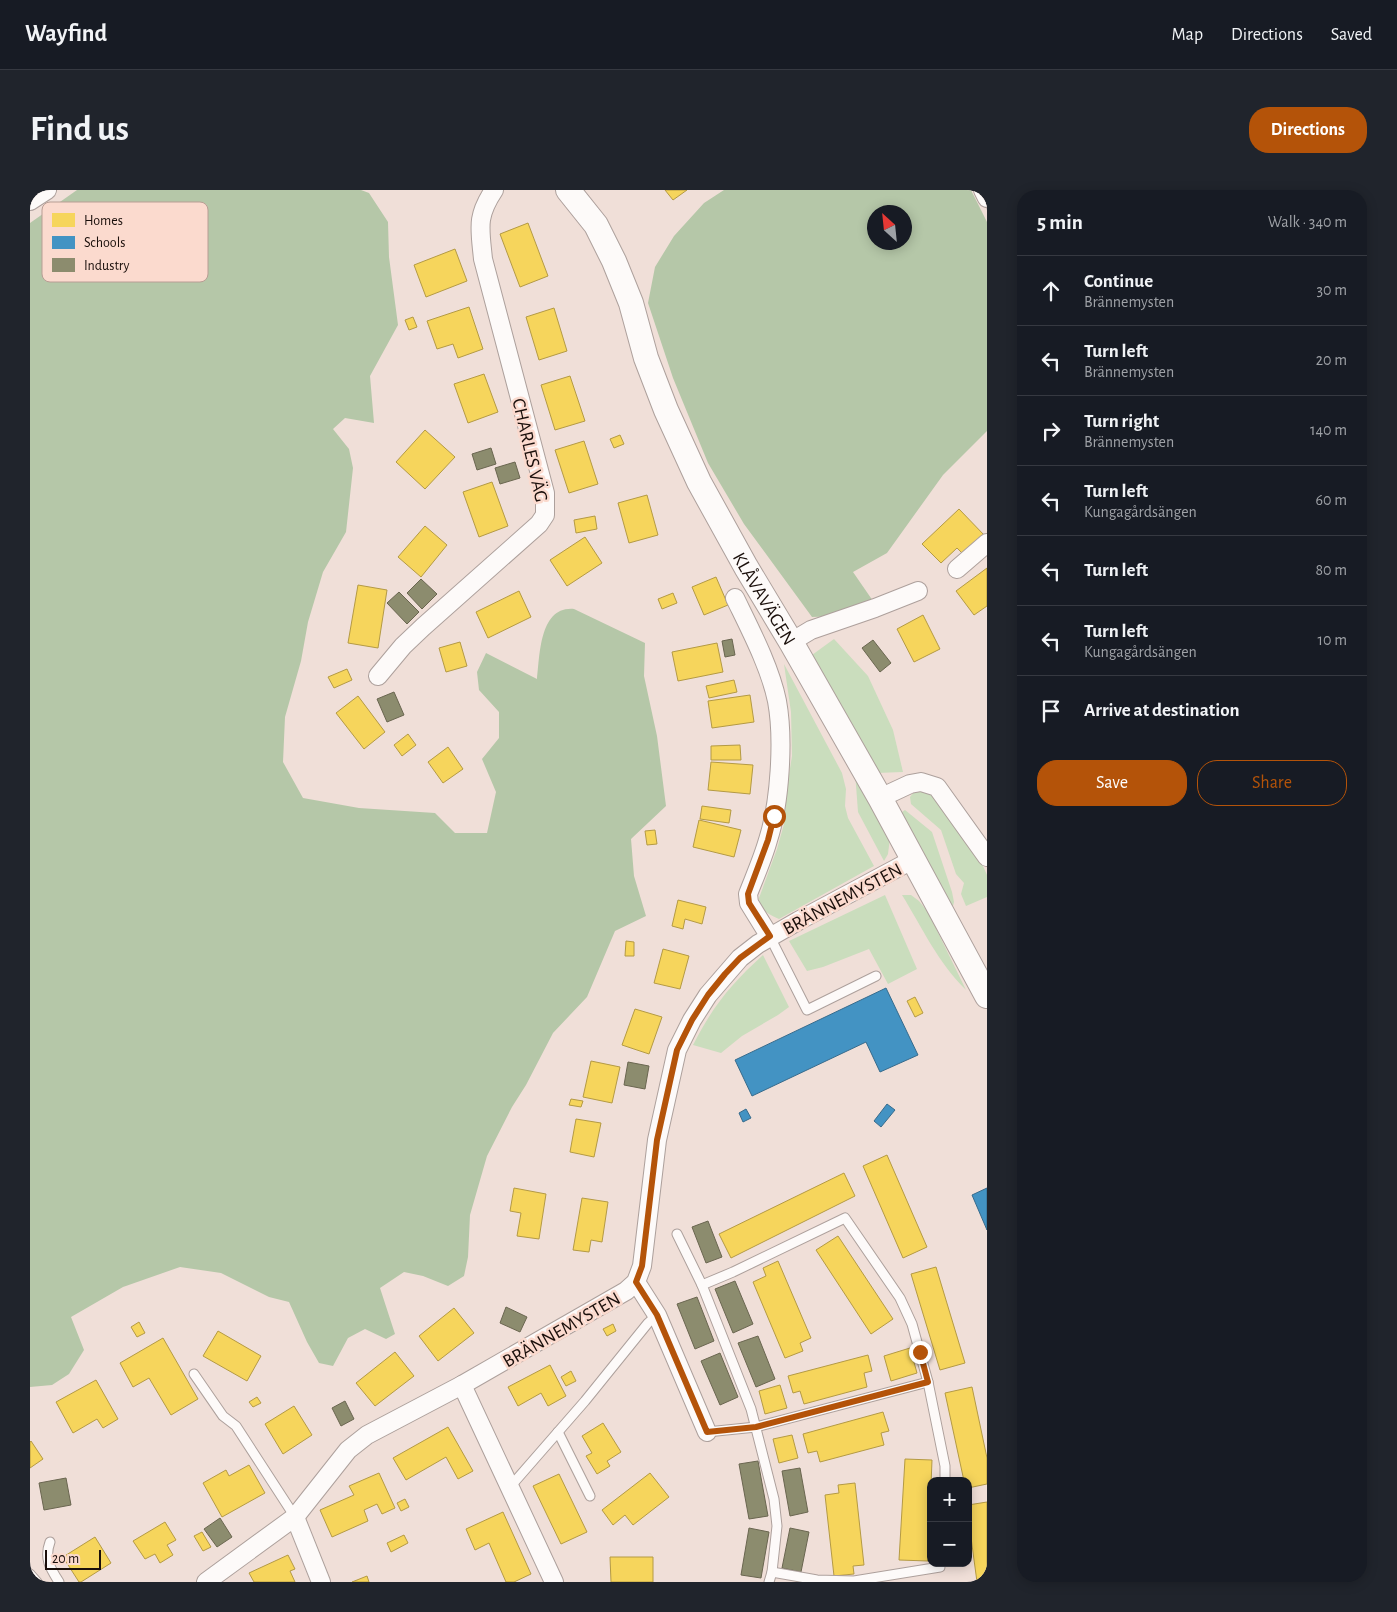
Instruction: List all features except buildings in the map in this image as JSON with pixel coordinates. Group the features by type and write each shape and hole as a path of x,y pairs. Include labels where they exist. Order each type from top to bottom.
{"street":[{"path":"30,202 48,190"},
{"name":"CHARLES VÄG","path":"378,676 403,646 539,524 545,515 545,493 482,259 479,224 486,203 494,190"},
{"path":"983,190 987,198"},
{"name":"KLÅVAVÄGEN","path":"574,192 596,225 614,261 631,303 646,358 666,410 703,490 880,798 987,996"},
{"path":"957,569 987,543"},
{"path":"791,642 811,630 918,591"},
{"name":"BRÄNNEMYSTEN","path":"735,598 755,639 772,683 779,720 781,746 774,816 768,840 748,894 749,903 770,936"},
{"path":"880,798 910,784 920,782 937,788 987,857"},
{"name":"BRÄNNEMYSTEN","path":"206,1582 295,1518 348,1450 367,1435 462,1385 596,1310 626,1291 636,1282 642,1266 657,1140 677,1050 692,1020 708,995 740,958 770,936 914,859"},
{"path":"636,1282 657,1315 707,1432"},
{"path":"462,1385 554,1582"},
{"path":"295,1518 321,1582"}],"lane":[{"path":"770,936 807,1010 876,976"},
{"path":"702,1285 845,1218 900,1298 912,1324 928,1382 945,1466 944,1477"},
{"path":"677,1234 702,1285 756,1427 774,1499 778,1526 769,1582"},
{"path":"510,1487 585,1401 648,1323 657,1315"},
{"path":"194,1374 223,1416 236,1426 295,1518"},
{"path":"707,1432 756,1427 928,1382"},
{"path":"558,1432 590,1496"},
{"path":"50,1542 46,1552 48,1564 59,1582"},
{"path":"772,1572 817,1580 854,1581 940,1567"},
{"path":"30,1574 37,1582"}],"green space":[{"path":"77,190 361,190 369,193 388,222 389,257 398,325 370,376 374,423 345,418 333,429 349,449 353,468 346,532 323,572 308,622 301,661 285,717 283,762 303,798 359,808 435,813 455,833 487,833 496,792 482,759 499,738 499,712 479,690 477,672 486,653 537,679 541,646 548,624 554,615 562,610 574,609 645,643 644,676 657,736 666,806 631,839 634,876 646,916 615,931 587,997 553,1033 487,1156 470,1215 468,1257 464,1276 448,1286 423,1276 404,1272 380,1288 395,1334 386,1339 365,1329 348,1338 333,1366 319,1363 307,1342 289,1302 269,1297 221,1273 180,1267 123,1287 71,1317 84,1350 69,1374 52,1385 30,1387 30,223 42,215 42,282 208,282 208,202 60,202"},
{"path":"724,190 971,190 987,222 987,431 943,475 887,553 853,572 873,601 839,616 812,617 744,524 708,463 673,378 648,303 655,267 674,236 704,203"},
{"path":"834,639 868,676 893,730 903,772 876,773 812,655"},
{"path":"784,664 842,773 846,789 845,806 848,818 874,866 779,919 765,911 761,906 759,898 784,824 792,756 791,712"},
{"path":"855,772 890,838 888,854 884,861 858,812"},
{"path":"914,792 926,792 935,795 983,866 987,875 987,897 966,906 961,894 964,883 956,874 941,830 911,804 910,797"},
{"path":"905,810 932,832 952,892 954,902 953,906 948,909 945,892 902,816 902,812"},
{"path":"885,895 917,969 888,984 869,949 823,967 807,971 789,941"},
{"path":"902,895 911,895 928,912 966,990 947,968"},
{"path":"763,955 789,1007 742,1036 721,1053 693,1045 724,996"}],"route":[{"path":"774,816 768,840 748,894 749,903 770,936 740,958 725,974 708,995 692,1020 677,1050 657,1140 642,1266 636,1282 657,1315 707,1432 756,1427 928,1382 920,1352"}]}
